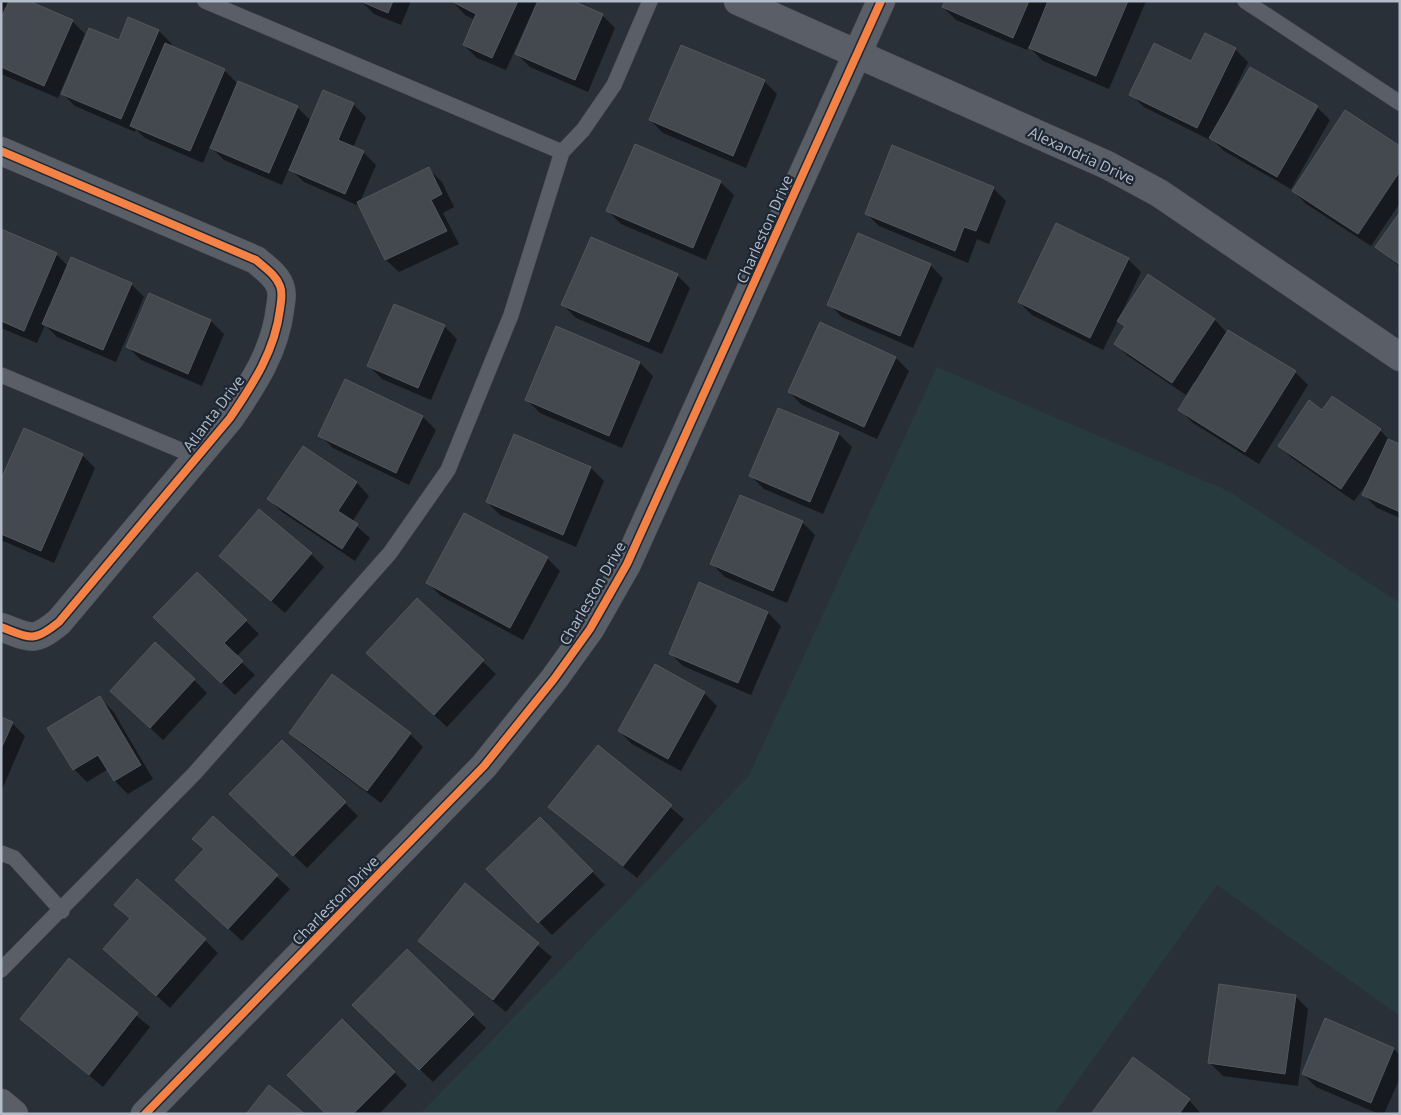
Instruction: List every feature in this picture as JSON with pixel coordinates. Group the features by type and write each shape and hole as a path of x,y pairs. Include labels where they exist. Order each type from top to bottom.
{"street":[{"name":"Alexandria Drive","path":"738,1 1107,165 1150,188 1400,357"},
{"name":"Charleston Drive","path":"145,1114 484,766 554,679 590,630 627,564 881,1"},
{"name":"Atlanta Drive","path":"1,151 256,260 274,276 281,287 278,324 268,356 253,384 230,418 59,622 40,636 28,637 1,627"},
{"path":"1,1103 14,1114"}],"lane":[{"path":"205,1 562,152"},
{"path":"1,970 62,911 194,774 390,553 448,470 511,315 562,152 584,130 614,85 650,1"},
{"path":"1245,1 1400,104"},
{"path":"1,375 197,457"},
{"path":"1,852 14,858 62,911"}],"green space":[{"path":"937,367 1228,491 1400,603 1400,1016 1217,885 1054,1114 420,1114 748,777"}],"building":[{"path":"9,1 29,1 73,20 44,86 1,67 1,19"},
{"path":"360,1 393,1 388,13"},
{"path":"451,1 518,1 492,58 463,45 476,14"},
{"path":"538,1 573,1 603,14 575,80 515,54"},
{"path":"945,1 1029,1 1013,38 942,7"},
{"path":"1048,1 1128,1 1096,76 1029,48"},
{"path":"128,17 159,30 121,119 61,94 89,28 119,40"},
{"path":"1205,33 1236,48 1197,128 1129,95 1154,43 1191,61"},
{"path":"165,43 225,69 190,151 130,126"},
{"path":"681,45 765,80 733,156 649,120"},
{"path":"1250,67 1318,106 1277,177 1209,138"},
{"path":"238,81 298,106 269,173 210,148"},
{"path":"323,90 354,103 338,140 364,151 345,194 289,170"},
{"path":"1345,110 1400,146 1400,171 1358,234 1292,191"},
{"path":"635,144 721,181 693,248 606,211"},
{"path":"892,145 994,187 976,231 964,227 955,251 865,214"},
{"path":"429,167 442,194 431,200 447,231 385,260 357,202"},
{"path":"1400,212 1400,265 1375,247"},
{"path":"1056,223 1129,258 1090,338 1018,302"},
{"path":"1,229 57,253 24,331 1,321"},
{"path":"858,233 931,264 900,336 827,305"},
{"path":"591,237 678,274 649,342 561,305"},
{"path":"71,257 132,283 103,350 42,324"},
{"path":"1148,274 1215,319 1172,383 1114,344 1125,326 1117,321"},
{"path":"149,293 211,320 188,374 126,347"},
{"path":"394,304 445,325 418,388 367,366"},
{"path":"820,322 896,357 864,427 788,392"},
{"path":"556,326 640,362 609,436 525,400"},
{"path":"1228,330 1296,371 1245,452 1178,410"},
{"path":"345,379 423,416 396,473 318,436"},
{"path":"1332,396 1381,429 1341,489 1278,446 1309,400 1322,410"},
{"path":"778,408 839,433 810,502 749,476"},
{"path":"24,428 83,454 41,551 1,534 1,479"},
{"path":"514,434 591,467 563,535 486,502"},
{"path":"1388,439 1400,444 1400,512 1362,495"},
{"path":"303,446 357,482 338,511 358,524 342,549 267,499"},
{"path":"740,495 803,521 773,591 710,564"},
{"path":"259,509 312,553 271,601 219,556"},
{"path":"464,513 548,557 510,628 426,583"},
{"path":"197,572 247,620 224,643 243,661 221,683 153,617"},
{"path":"699,582 768,612 738,683 669,654"},
{"path":"417,598 484,660 434,715 366,653"},
{"path":"155,642 195,679 150,728 110,691"},
{"path":"655,664 705,692 668,759 618,731"},
{"path":"332,674 411,733 367,791 289,733"},
{"path":"100,696 141,765 114,781 98,755 73,770 47,728"},
{"path":"1,717 13,722 1,749"},
{"path":"282,740 346,802 293,856 229,794"},
{"path":"598,745 672,805 623,866 548,807"},
{"path":"213,816 278,875 228,929 175,880 204,849 192,839"},
{"path":"540,817 593,871 538,923 486,869"},
{"path":"137,879 206,939 156,996 103,949 130,918 114,905"},
{"path":"465,883 539,943 493,1000 418,941"},
{"path":"407,949 474,1014 419,1070 352,1005"},
{"path":"69,958 138,1013 89,1075 20,1019"},
{"path":"1219,984 1296,995 1285,1074 1208,1063"},
{"path":"1325,1018 1394,1048 1371,1103 1302,1074"},
{"path":"342,1019 395,1072 353,1114 326,1114 287,1075"},
{"path":"1133,1057 1190,1099 1179,1114 1091,1114"},
{"path":"269,1085 305,1114 246,1114"}],"cycle path":[{"path":"145,1114 484,766 554,679 590,629 627,564 881,1"},
{"path":"1,151 256,260 276,278 282,295 277,324 268,353 255,380 230,418 59,622 37,636 26,636 1,627"}]}
